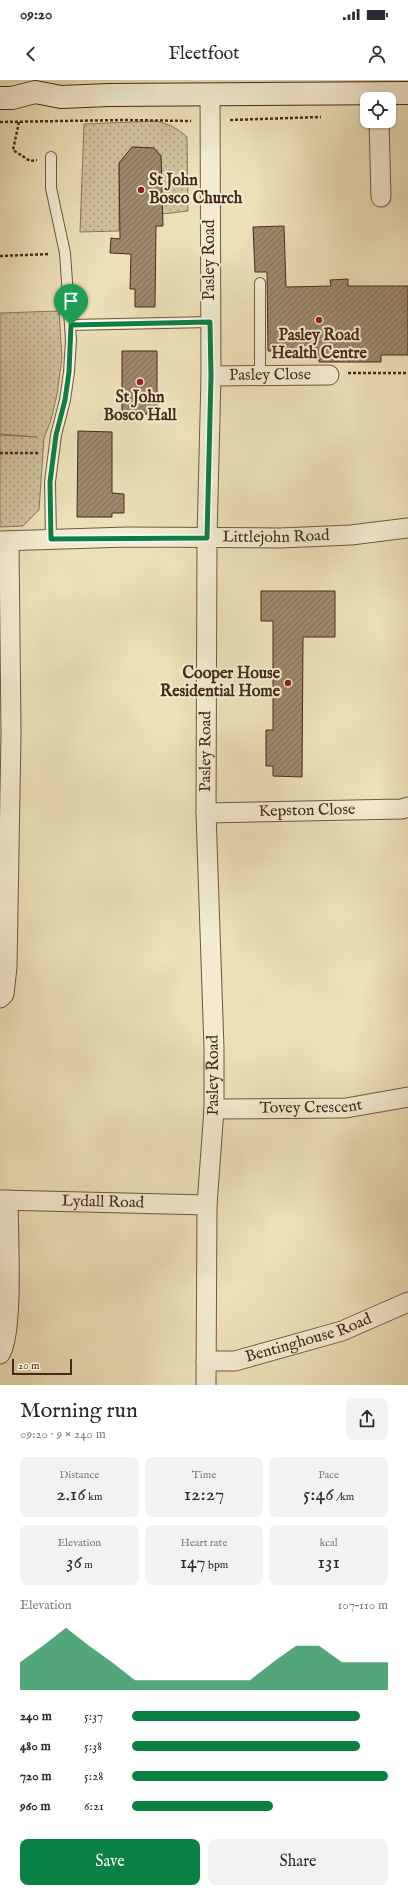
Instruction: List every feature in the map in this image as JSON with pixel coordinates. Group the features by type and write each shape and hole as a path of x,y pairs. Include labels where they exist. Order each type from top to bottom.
{"street":[{"path":"0,98 12,98 35,86 61,97 210,94 360,96"},
{"path":"396,94 408,93"},
{"name":"Pasley Road","path":"206,1385 207,1205 214,1109 214,1040 206,813 207,538 211,376 210,94"},
{"path":"379,128 381,197"},
{"name":"Pasley Close","path":"211,376 329,375"},
{"name":"Littlejohn Road","path":"4,542 51,539 280,538 351,535 408,528"},
{"path":"0,998 4,994 7,967 4,542"},
{"name":"Kepston Close","path":"206,813 408,808"},
{"name":"Tovey Crescent","path":"214,1109 346,1108 408,1097"},
{"path":"0,1354 4,1349 8,1324 4,1200"},
{"name":"Lydall Road","path":"4,1200 207,1205"},
{"name":"Bentinghouse Road","path":"206,1362 235,1361 342,1331 408,1302"}],"lane":[{"path":"51,157 51,188 65,253 71,325 69,372 65,400 56,435 50,482 51,539"},
{"path":"260,283 260,376"},
{"path":"71,325 210,322"}],"path":[{"path":"0,122 124,120 210,121 327,116"},
{"path":"19,122 13,150 30,161 51,157"},
{"path":"0,256 65,253"},
{"path":"329,375 343,373 408,372"},
{"path":"0,453 54,454"}],"shaded area":[{"path":"156,121 173,127 187,137 188,211 162,214 161,156 154,148 133,147 119,166 119,231 80,232 84,124"},
{"path":"59,311 62,358 57,394 51,420 44,438 39,510 23,526 0,527 0,435 37,437 0,434 0,313"}],"building":[{"path":"132,147 154,148 161,156 163,226 156,226 155,307 135,307 135,289 130,289 131,254 110,253 111,238 120,239 119,163"},
{"name":"Pasley Road Health Centre","path":"284,226 286,287 331,286 330,280 348,279 348,286 408,286 408,355 381,355 381,362 319,362 318,350 268,351 267,272 255,272 253,227"},
{"name":"St John Bosco Hall","path":"122,351 157,351 157,414 122,414"},
{"path":"78,431 112,432 112,493 124,494 124,513 112,513 112,517 77,517"},
{"name":"Cooper House Residential Home","path":"261,591 335,591 335,637 303,637 302,777 273,776 273,766 266,766 266,730 273,730 273,621 261,621"}],"place":[{"name":"St John Bosco Church","path":"141,190"},
{"name":"Pasley Road Health Centre","path":"319,320"},
{"name":"St John Bosco Hall","path":"140,382"},
{"name":"Cooper House Residential Home","path":"288,683"}],"route":[{"path":"210,322 211,376 207,538 191,539 128,537 51,539 50,482 56,435 65,400 69,372 71,325 210,322"}]}
